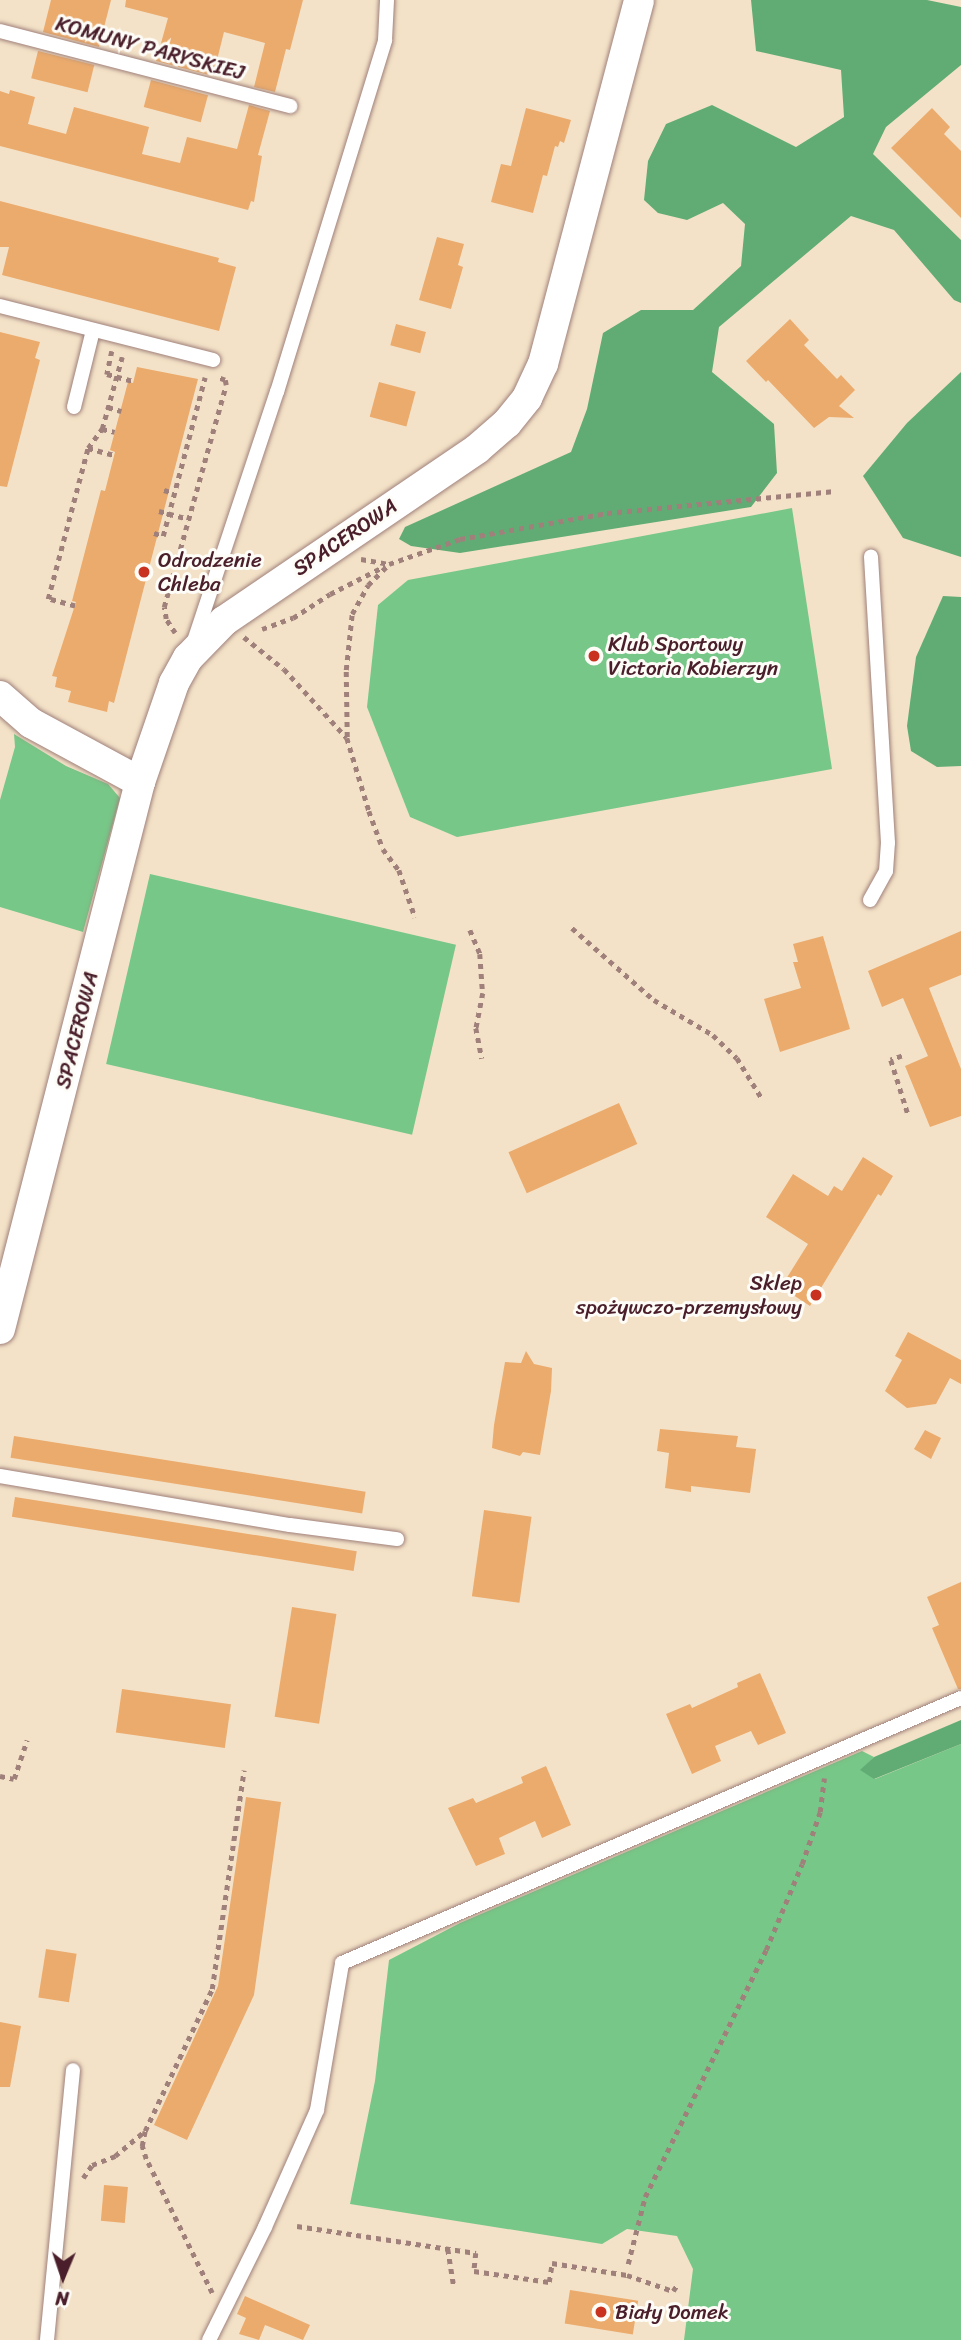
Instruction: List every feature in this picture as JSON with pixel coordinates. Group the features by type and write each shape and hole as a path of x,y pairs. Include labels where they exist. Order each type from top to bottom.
{"street":[{"name":"SPACEROWA","path":"0,1329 140,782 174,683 188,658 234,628 326,549 477,449 507,423 527,398 542,364 639,0"},
{"path":"0,696 31,723 140,782"}],"lane":[{"path":"188,658 277,392 385,40 387,0"},
{"name":"KOMUNY PARYSKIEJ","path":"0,31 290,106"},
{"path":"0,306 214,360"},
{"path":"74,407 93,330"},
{"path":"870,900 886,872 888,844 871,557"},
{"path":"0,1476 276,1523 397,1539"},
{"path":"209,2340 268,2220 317,2110 342,1963 961,1698"},
{"path":"47,2340 73,2070"}],"path":[{"path":"112,354 107,374 134,381"},
{"path":"75,606 48,599 88,448 102,429 121,357 130,359"},
{"path":"154,533 163,536 186,436 205,377 192,373"},
{"path":"188,658 166,619 164,607 226,385 220,378 213,379"},
{"path":"108,407 121,411"},
{"path":"102,429 115,432"},
{"path":"88,448 114,455"},
{"path":"164,490 174,493"},
{"path":"234,628 293,618 330,594 389,564 460,539 607,513 835,491"},
{"path":"159,511 188,519"},
{"path":"326,549 389,564"},
{"path":"389,564 368,585 352,614 346,670 347,738 383,849 398,870 415,917"},
{"path":"234,628 284,669 347,738"},
{"path":"572,928 654,1000 713,1035 737,1058 761,1097"},
{"path":"470,930 480,954 483,993 476,1028 482,1058"},
{"path":"902,1056 891,1060 908,1114"},
{"path":"0,1776 14,1779 27,1740"},
{"path":"628,2264 645,2197 766,1950 802,1864 820,1812 826,1756"},
{"path":"214,2297 142,2146 145,2131 212,1989 244,1770"},
{"path":"60,2213 92,2165 115,2156 145,2131"},
{"path":"296,2226 476,2253 474,2271 549,2283 552,2263 627,2275 673,2291 677,2285"},
{"path":"448,2249 454,2288"}],"green space":[{"path":"751,0 927,0 961,7 961,65 886,127 873,154 961,240 961,303 954,300 894,230 851,216 719,327 712,372 774,424 777,473 751,507 460,553 411,546 399,539 405,527 571,452 587,409 603,333 641,310 693,310 741,266 745,224 723,203 687,220 658,213 644,200 648,161 666,124 712,105 796,147 844,117 841,70 756,51"},
{"path":"961,372 961,557 903,538 863,476 907,423"},
{"name":"Klub Sportowy Victoria Kobierzyn","path":"792,508 832,769 457,837 410,817 367,707 378,605 408,580"},
{"path":"943,596 961,597 961,766 937,767 911,751 907,726 916,657"},
{"path":"14,734 66,766 108,784 120,798 83,932 0,907 0,800 15,747"},
{"path":"150,874 456,945 412,1135 106,1064"},
{"path":"961,1720 961,1744 874,1779 860,1770 874,1757"},
{"path":"961,1744 961,2340 684,2340 693,2269 677,2236 627,2229 602,2244 350,2204 375,2081 389,1960 460,1923 862,1751 874,1757 861,1770 875,1779"}],"building":[{"path":"51,0 111,0 99,47 43,32"},
{"path":"126,0 303,0 290,50 286,49 275,92 254,87 265,43 224,32 213,76 156,61 168,18 125,7"},
{"path":"38,51 94,65 88,92 31,78"},
{"path":"151,80 208,95 201,122 144,107"},
{"path":"10,90 35,97 28,124 66,134 74,107 149,127 142,154 180,163 187,137 237,149 249,105 270,111 258,155 262,156 254,202 251,201 248,210 0,146 0,91 9,94"},
{"path":"526,108 571,120 564,143 560,141 558,147 555,146 547,176 543,175 533,213 491,202 501,164 511,166"},
{"path":"932,108 950,127 944,134 961,151 961,218 891,148"},
{"path":"0,201 219,258 218,262 236,267 219,331 2,275 9,247 0,247"},
{"path":"437,237 464,244 458,265 463,267 451,309 419,300"},
{"path":"790,319 809,340 804,345 837,379 841,375 855,390 839,406 854,418 829,417 814,428 746,361"},
{"path":"396,324 426,332 420,353 390,345"},
{"path":"0,332 40,342 35,358 40,360 7,487 0,486"},
{"path":"137,367 198,379 114,703 109,701 107,712 68,702 71,691 55,687 57,677 52,676 76,602 72,601 101,490 105,491 115,452 110,450 128,382 133,383"},
{"path":"379,382 416,392 406,427 370,417"},
{"path":"961,931 961,975 929,988 961,1069 961,1116 930,1127 905,1066 928,1056 903,998 882,1007 868,971"},
{"path":"823,936 850,1029 780,1052 764,999 801,988 793,962 798,962 793,944"},
{"path":"619,1103 637,1144 527,1193 508,1152"},
{"path":"863,1157 893,1176 881,1196 878,1194 810,1306 781,1287 808,1244 766,1217 793,1174 828,1196 834,1186 842,1191"},
{"path":"908,1332 961,1360 961,1384 950,1378 936,1404 907,1408 885,1391 902,1360 895,1356"},
{"path":"526,1351 534,1364 552,1368 551,1391 540,1455 523,1452 520,1456 492,1448 505,1362 521,1363"},
{"path":"660,1429 738,1436 736,1447 756,1449 750,1493 691,1486 691,1492 665,1488 669,1453 657,1451"},
{"path":"925,1430 941,1438 931,1459 914,1449"},
{"path":"14,1436 366,1492 362,1513 11,1458"},
{"path":"15,1497 357,1551 354,1571 12,1517"},
{"path":"484,1510 532,1517 519,1603 472,1596"},
{"path":"961,1582 961,1689 958,1689 932,1628 939,1625 927,1597"},
{"path":"292,1607 336,1614 319,1724 275,1717"},
{"path":"760,1673 786,1733 758,1745 751,1731 715,1746 721,1761 692,1774 666,1714 690,1704 692,1708 738,1687 737,1683"},
{"path":"122,1689 231,1704 225,1748 116,1733"},
{"path":"546,1766 571,1825 542,1838 535,1821 499,1838 505,1854 476,1866 448,1808 473,1798 476,1803 523,1783 521,1777"},
{"path":"246,1797 281,1802 254,1995 187,2140 154,2125 218,1986"},
{"path":"46,1949 77,1954 69,2002 38,1997"},
{"path":"0,2022 21,2026 10,2087 0,2087"},
{"path":"104,2185 128,2187 125,2223 101,2221"},
{"name":"Biały Domek","path":"570,2290 638,2301 633,2334 565,2324"},
{"path":"245,2296 310,2325 303,2340 265,2325 259,2340 239,2334 246,2318 237,2314"}],"place":[{"name":"Odrodzenie Chleba","path":"144,572"},
{"name":"Klub Sportowy Victoria Kobierzyn","path":"594,656"},
{"name":"Sklep spożywczo-przemysłowy","path":"816,1295"},
{"name":"Biały Domek","path":"601,2312"}]}
